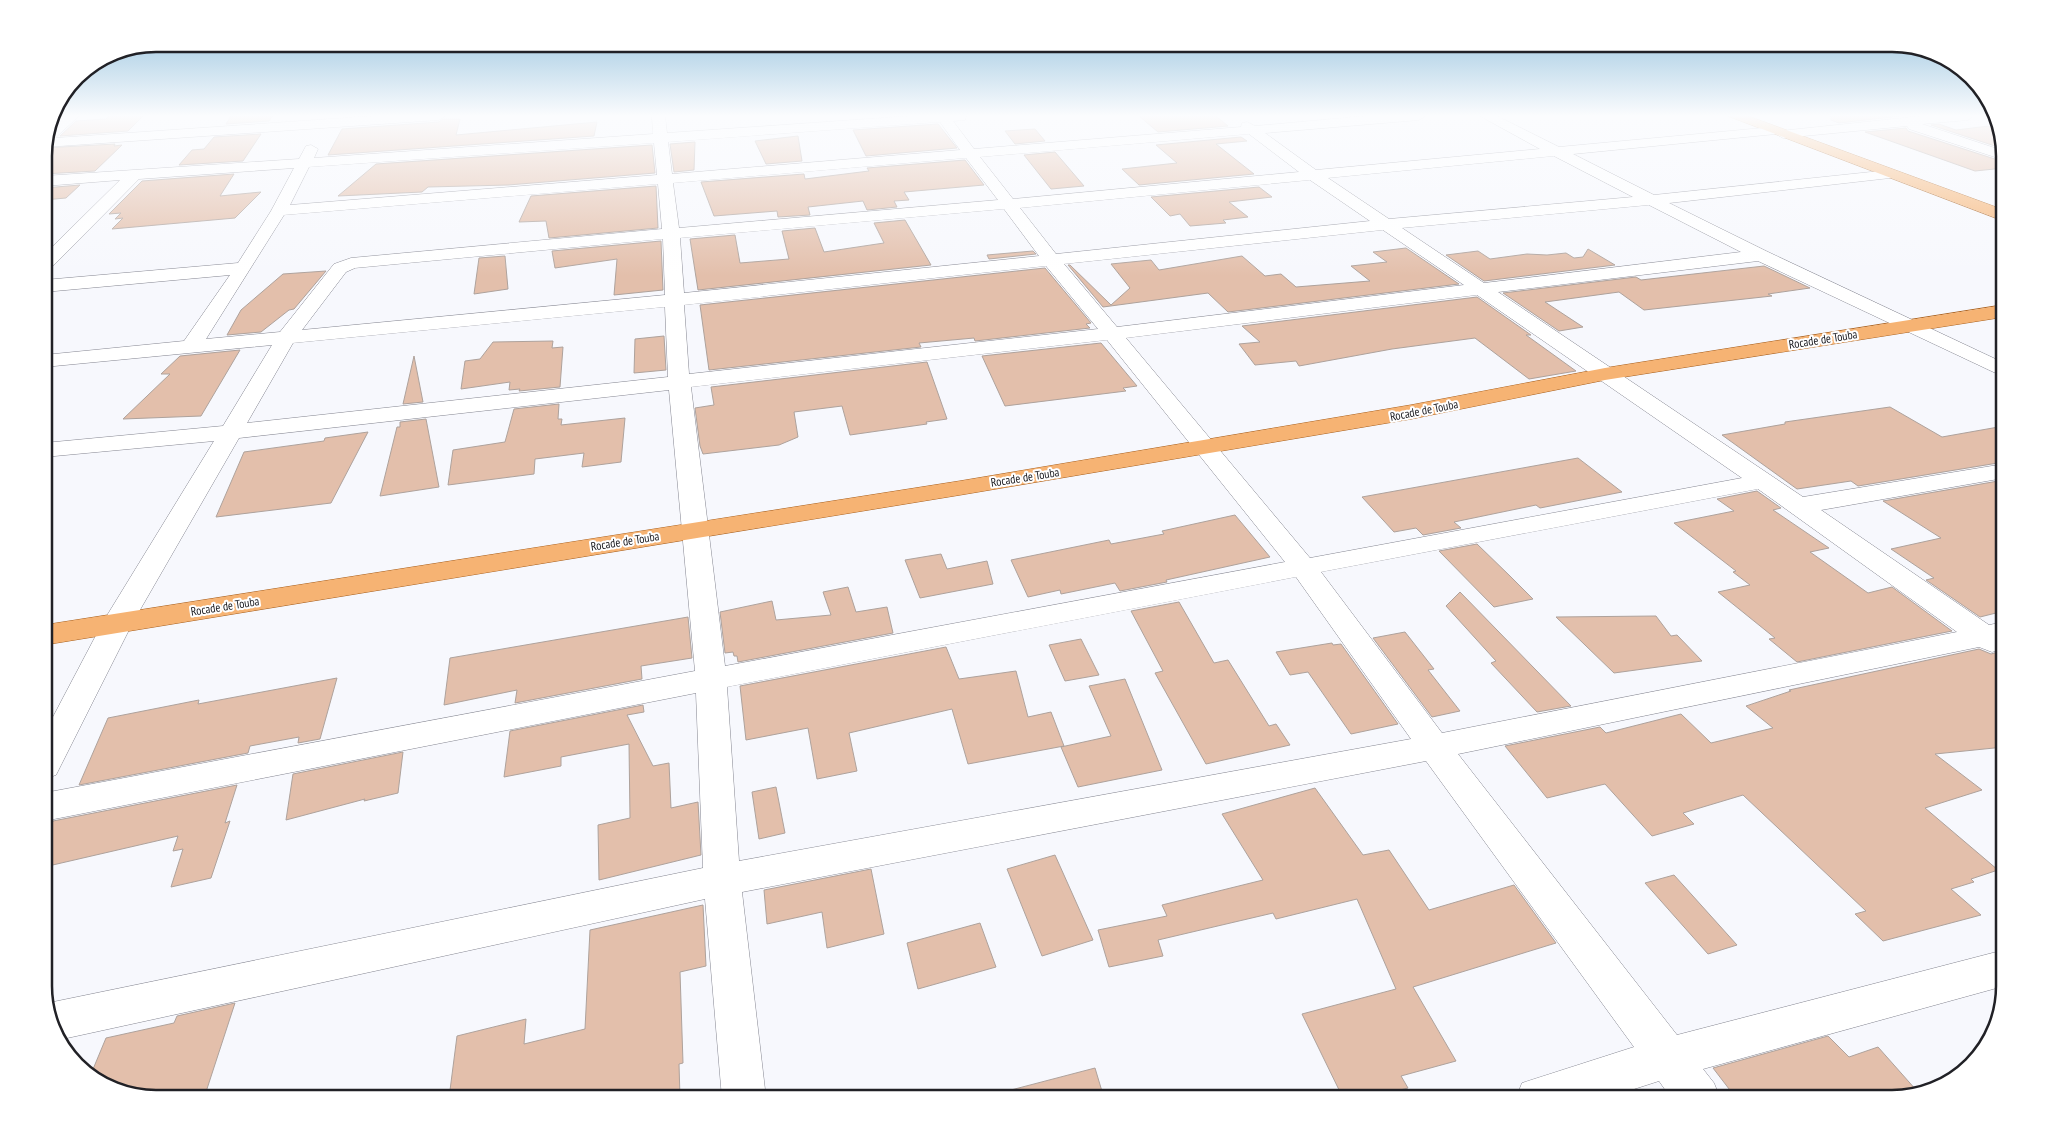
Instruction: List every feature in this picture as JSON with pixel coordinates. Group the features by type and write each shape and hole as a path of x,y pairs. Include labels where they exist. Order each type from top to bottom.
{"main road":[{"path":"1877,169 1995,213"},
{"name":"Rocade de Touba","path":"53,633 1204,448 1411,412 1605,374 1995,312"}],"street":[{"path":"53,180 201,169"},
{"path":"191,346 244,268 278,211 299,169"},
{"path":"663,169 671,233 679,381 711,678 722,880 743,1090"},
{"path":"278,211 782,169"},
{"path":"981,169 1111,334 1303,567 1434,747 1692,1090"},
{"path":"1306,169 1996,639"},
{"path":"53,748 118,622 286,338 333,274 351,263 378,258 1009,204 1365,169"},
{"path":"1592,169 1760,255 1995,367"},
{"path":"53,256 135,174"},
{"path":"53,360 674,300 1388,224 1651,200 1890,174"},
{"path":"53,449 230,432 1111,334 1760,255"},
{"path":"53,285 244,268"},
{"path":"1798,506 1995,472"},
{"path":"53,805 711,678 975,631 1303,567 1763,482"},
{"path":"59,1021 722,880 1996,640"},
{"path":"1564,1090 1668,1058 1996,970"}],"building":[{"path":"53,169 97,169 95,171 53,173"},
{"path":"370,169 655,169 655,173 508,185 428,187 422,192 338,196"},
{"path":"674,169 694,169 694,170 674,172"},
{"path":"868,169 972,169 984,185 904,192 909,200 894,201 897,207 867,210 863,201 808,207 810,215 778,217 777,211 714,216 701,182 804,174 805,179 869,171"},
{"path":"1035,169 1070,169 1084,186 1051,189"},
{"path":"1122,169 1248,169 1254,174 1139,185"},
{"path":"1970,169 1991,169 1975,171"},
{"path":"234,174 220,196 261,192 235,218 112,229 123,218 115,219 121,213 109,214 142,181"},
{"path":"80,185 66,198 53,199 53,187"},
{"path":"656,186 658,228 549,238 546,221 519,222 531,196"},
{"path":"1259,187 1272,197 1229,202 1248,217 1223,220 1226,223 1190,226 1180,214 1170,216 1151,197"},
{"path":"905,220 931,265 698,290 690,239 735,235 740,263 789,259 782,231 815,228 824,252 884,243 874,223"},
{"path":"661,241 663,290 614,295 617,259 555,268 552,251"},
{"path":"1406,248 1459,284 1228,312 1208,293 1103,307 1068,265 1111,305 1130,288 1111,264 1151,260 1159,270 1242,256 1265,276 1281,274 1296,287 1370,281 1351,266 1387,262 1373,252"},
{"path":"1588,249 1615,265 1484,281 1446,255 1478,251 1490,259 1527,254 1547,255 1566,253 1574,258 1583,257"},
{"path":"1033,251 1036,254 989,259 987,255"},
{"path":"505,256 508,289 474,294 479,258"},
{"path":"1764,266 1810,288 1768,294 1772,296 1644,310 1619,292 1545,302 1583,327 1559,331 1503,293 1636,277 1641,280"},
{"path":"1045,268 1091,323 1086,324 1090,328 975,341 974,338 919,343 921,347 709,370 700,305"},
{"path":"326,271 294,309 289,310 261,332 227,335 241,310 283,274"},
{"path":"1477,297 1531,335 1526,335 1576,371 1529,379 1475,338 1392,349 1299,366 1296,361 1255,365 1239,344 1260,342 1242,326"},
{"path":"664,336 666,370 634,373 635,339"},
{"path":"553,341 552,348 563,347 560,387 519,391 520,389 509,390 510,382 461,389 465,361 480,359 493,342"},
{"path":"1101,343 1137,386 1123,388 1126,391 1005,406 982,356"},
{"path":"240,350 201,416 123,419 170,374 161,374 180,356"},
{"path":"414,356 423,402 403,404"},
{"path":"927,362 947,419 926,422 927,424 850,435 842,406 794,412 798,437 779,445 703,454 700,446 695,408 714,405 711,387"},
{"path":"559,404 558,419 562,419 561,425 625,418 621,462 582,467 584,453 535,459 534,474 448,485 453,450 505,442 514,409"},
{"path":"1890,407 1942,437 1995,428 1995,463 1858,486 1851,481 1797,489 1722,435 1785,424 1785,422"},
{"path":"426,419 439,487 380,496 397,427 400,427 400,422"},
{"path":"368,432 331,503 216,517 244,452 324,441 325,438"},
{"path":"1578,458 1622,492 1540,508 1536,505 1454,522 1461,528 1423,535 1416,528 1394,532 1362,497"},
{"path":"1995,481 1996,613 1980,617 1926,580 1934,578 1891,549 1941,538 1883,501"},
{"path":"1757,491 1781,508 1773,510 1829,548 1810,552 1868,593 1892,587 1952,631 1797,662 1769,639 1775,638 1718,592 1750,585 1733,572 1736,571 1674,523 1734,511 1717,499"},
{"path":"1235,515 1270,557 1166,580 1167,582 1120,591 1115,583 1061,594 1060,590 1028,597 1011,560 1109,540 1111,544 1164,534 1162,531"},
{"path":"1477,544 1533,599 1494,607 1439,551"},
{"path":"941,554 947,569 987,561 993,584 920,598 905,560"},
{"path":"848,587 856,612 887,607 893,633 738,662 737,656 734,656 733,652 725,653 720,612 772,601 776,620 831,615 823,592"},
{"path":"1460,592 1571,706 1537,712 1491,663 1496,661 1446,606"},
{"path":"1179,602 1214,663 1228,660 1269,726 1276,724 1290,745 1206,764 1155,673 1163,671 1131,611"},
{"path":"1656,616 1671,636 1677,635 1702,661 1614,673 1556,617"},
{"path":"688,617 692,658 641,666 642,679 515,703 517,690 444,705 450,658"},
{"path":"1405,632 1434,669 1428,670 1460,711 1432,717 1373,638"},
{"path":"1081,639 1099,675 1065,681 1049,645"},
{"path":"1332,643 1333,645 1341,644 1398,724 1351,734 1308,672 1290,675 1276,652"},
{"path":"946,647 959,679 1016,671 1028,717 1051,712 1064,746 968,764 952,709 849,733 857,771 817,779 808,728 746,740 740,686"},
{"path":"1979,649 1991,654 1996,653 1996,748 1935,754 1982,790 1925,808 1996,868 1996,871 1971,879 1974,882 1951,889 1981,915 1883,941 1855,914 1866,911 1743,795 1683,813 1694,824 1652,836 1605,784 1547,798 1505,746 1600,727 1606,733 1681,714 1711,743 1773,728 1746,706 1791,691 1789,690"},
{"path":"337,678 320,739 298,743 299,737 250,746 248,753 79,785 108,718 199,700 198,704"},
{"path":"1125,679 1162,770 1078,787 1061,747 1111,736 1089,686"},
{"path":"643,705 644,712 627,715 653,766 669,763 671,808 698,802 701,855 599,880 598,825 630,818 629,744 561,757 561,766 504,777 510,731"},
{"path":"403,752 398,793 364,801 365,799 286,820 293,774"},
{"path":"237,785 225,823 230,821 211,878 171,887 183,849 173,851 178,836 53,865 53,821"},
{"path":"776,787 785,833 759,839 752,792"},
{"path":"1315,788 1363,855 1389,850 1429,910 1514,885 1556,943 1413,987 1456,1061 1401,1076 1408,1088 1400,1090 1339,1090 1302,1014 1396,989 1357,899 1276,919 1273,913 1158,940 1163,956 1109,967 1098,930 1167,916 1162,905 1263,880 1222,814"},
{"path":"1055,855 1093,940 1042,956 1007,869"},
{"path":"871,869 884,934 827,948 822,912 767,924 764,890"},
{"path":"1674,875 1737,945 1708,954 1645,883"},
{"path":"703,905 706,966 680,972 683,1063 679,1064 680,1090 450,1090 457,1036 526,1019 524,1044 585,1029 590,930"},
{"path":"980,923 996,967 918,989 907,943"},
{"path":"235,1003 207,1090 143,1089 117,1082 93,1068 106,1038 174,1023 177,1016"},
{"path":"1828,1036 1849,1057 1878,1047 1914,1087 1892,1090 1730,1090 1713,1068"},
{"path":"1095,1068 1102,1090 1011,1090"}]}
